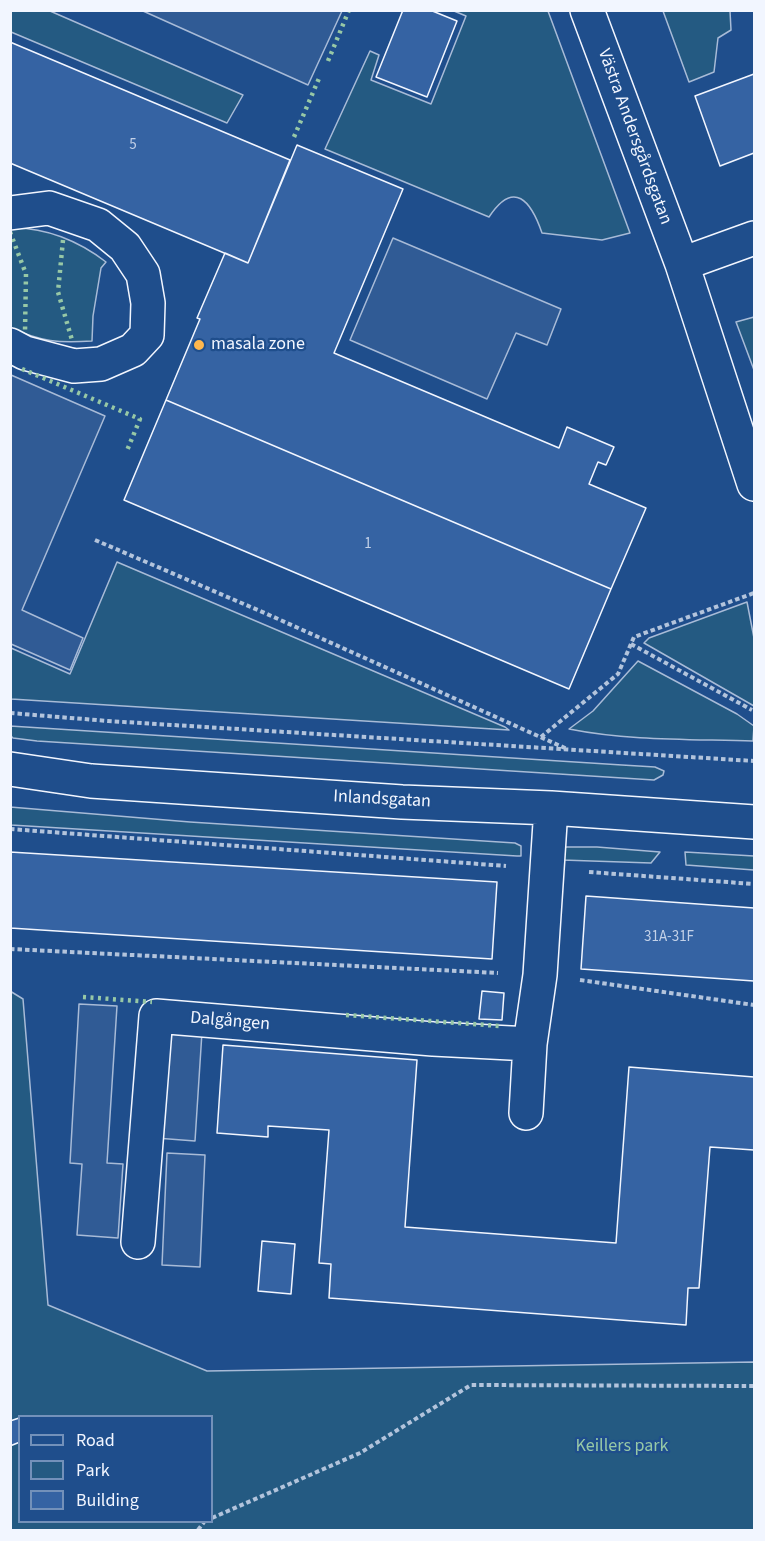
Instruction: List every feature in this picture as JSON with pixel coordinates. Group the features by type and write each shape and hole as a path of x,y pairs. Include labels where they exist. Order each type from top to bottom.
{"street":[{"name":"Västra Andersgårdsgatan","path":"587,10 682,264 754,484"},
{"path":"10,213 49,208 98,225 125,247 143,274 148,303 147,335 133,350 101,364 74,366 25,354 10,345"},
{"path":"682,264 754,238"},
{"name":"Inlandsgatan","path":"10,769 91,781 754,822"},
{"path":"526,1113 530,1044 540,975 551,808"},
{"name":"Dalgången","path":"138,1242 156,1016 433,1039 530,1044"}],"path":[{"path":"95,540 278,619 569,750"},
{"path":"541,737 618,674 634,637 754,593"},
{"path":"631,644 752,710"},
{"path":"10,712 108,721 754,761"},
{"path":"10,829 754,884"},
{"path":"10,949 540,975 754,1005"},
{"path":"213,1518 360,1453 471,1385 754,1386"}],"green space":[{"path":"10,11 50,11 243,95 227,123 11,32"},
{"path":"454,11 548,11 630,233 602,240 542,233 533,212 521,199 514,197 506,199 489,217 325,149 370,51 379,55 371,80 431,104 466,16"},
{"path":"663,11 730,11 731,30 718,38 714,72 689,82"},
{"path":"11,228 36,230 61,237 96,254 106,262 101,268 93,316 92,341 50,341 11,328"},
{"path":"754,317 754,370 736,322"},
{"path":"117,562 509,730 11,699 11,648 70,674"},
{"path":"747,602 754,638 754,706 644,643 649,638"},
{"path":"638,661 737,714 754,726 753,741 638,738 569,729 593,711"},
{"path":"10,726 655,767 664,771 663,775 654,780 37,741 13,738"},
{"path":"10,807 190,822 515,843 521,846 521,856 11,825"},
{"path":"566,847 660,852 651,863 562,860 559,856"},
{"path":"685,852 754,856 754,870 686,865"},
{"name":"Keillers park","path":"10,991 23,999 48,1305 207,1371 754,1362 754,1530 11,1530"}],"shaded area":[{"path":"143,11 342,11 308,85"},
{"path":"393,238 561,309 547,345 516,333 487,399 350,340"},
{"path":"11,375 105,416 22,610 83,638 70,670 11,644"},
{"path":"79,1004 117,1006 107,1163 123,1164 118,1238 77,1235 82,1164 70,1163"},
{"path":"164,1029 202,1032 195,1141 156,1138"},
{"path":"167,1153 205,1155 200,1267 162,1265"}],"building":[{"path":"403,10 430,10 457,21 427,97 376,77"},
{"path":"10,42 290,160 248,263 10,163"},
{"path":"754,74 754,153 720,166 695,96"},
{"path":"297,145 403,189 334,353 559,448 567,427 614,447 606,465 598,462 589,484 646,508 611,589 166,400 225,253 248,263"},
{"path":"166,400 611,589 569,689 124,500"},
{"path":"10,852 497,882 492,959 10,928"},
{"path":"586,896 754,908 754,981 581,969"},
{"path":"482,991 504,993 502,1020 479,1019"},
{"path":"223,1045 417,1060 405,1227 616,1243 629,1067 754,1077 754,1150 710,1147 699,1288 688,1288 686,1325 329,1298 331,1264 319,1263 329,1130 268,1126 268,1137 217,1133"},
{"path":"262,1241 295,1244 291,1294 258,1291"},
{"path":"18,1418 18,1443 10,1446 10,1421"}],"hedge":[{"path":"328,61 349,10"},
{"path":"294,137 320,76"},
{"path":"10,232 26,274 25,332"},
{"path":"63,240 58,292 72,340"},
{"path":"22,369 140,419 126,453"},
{"path":"83,997 152,1002"},
{"path":"346,1015 500,1026"}],"place":[{"name":"masala zone","path":"199,345"}]}
